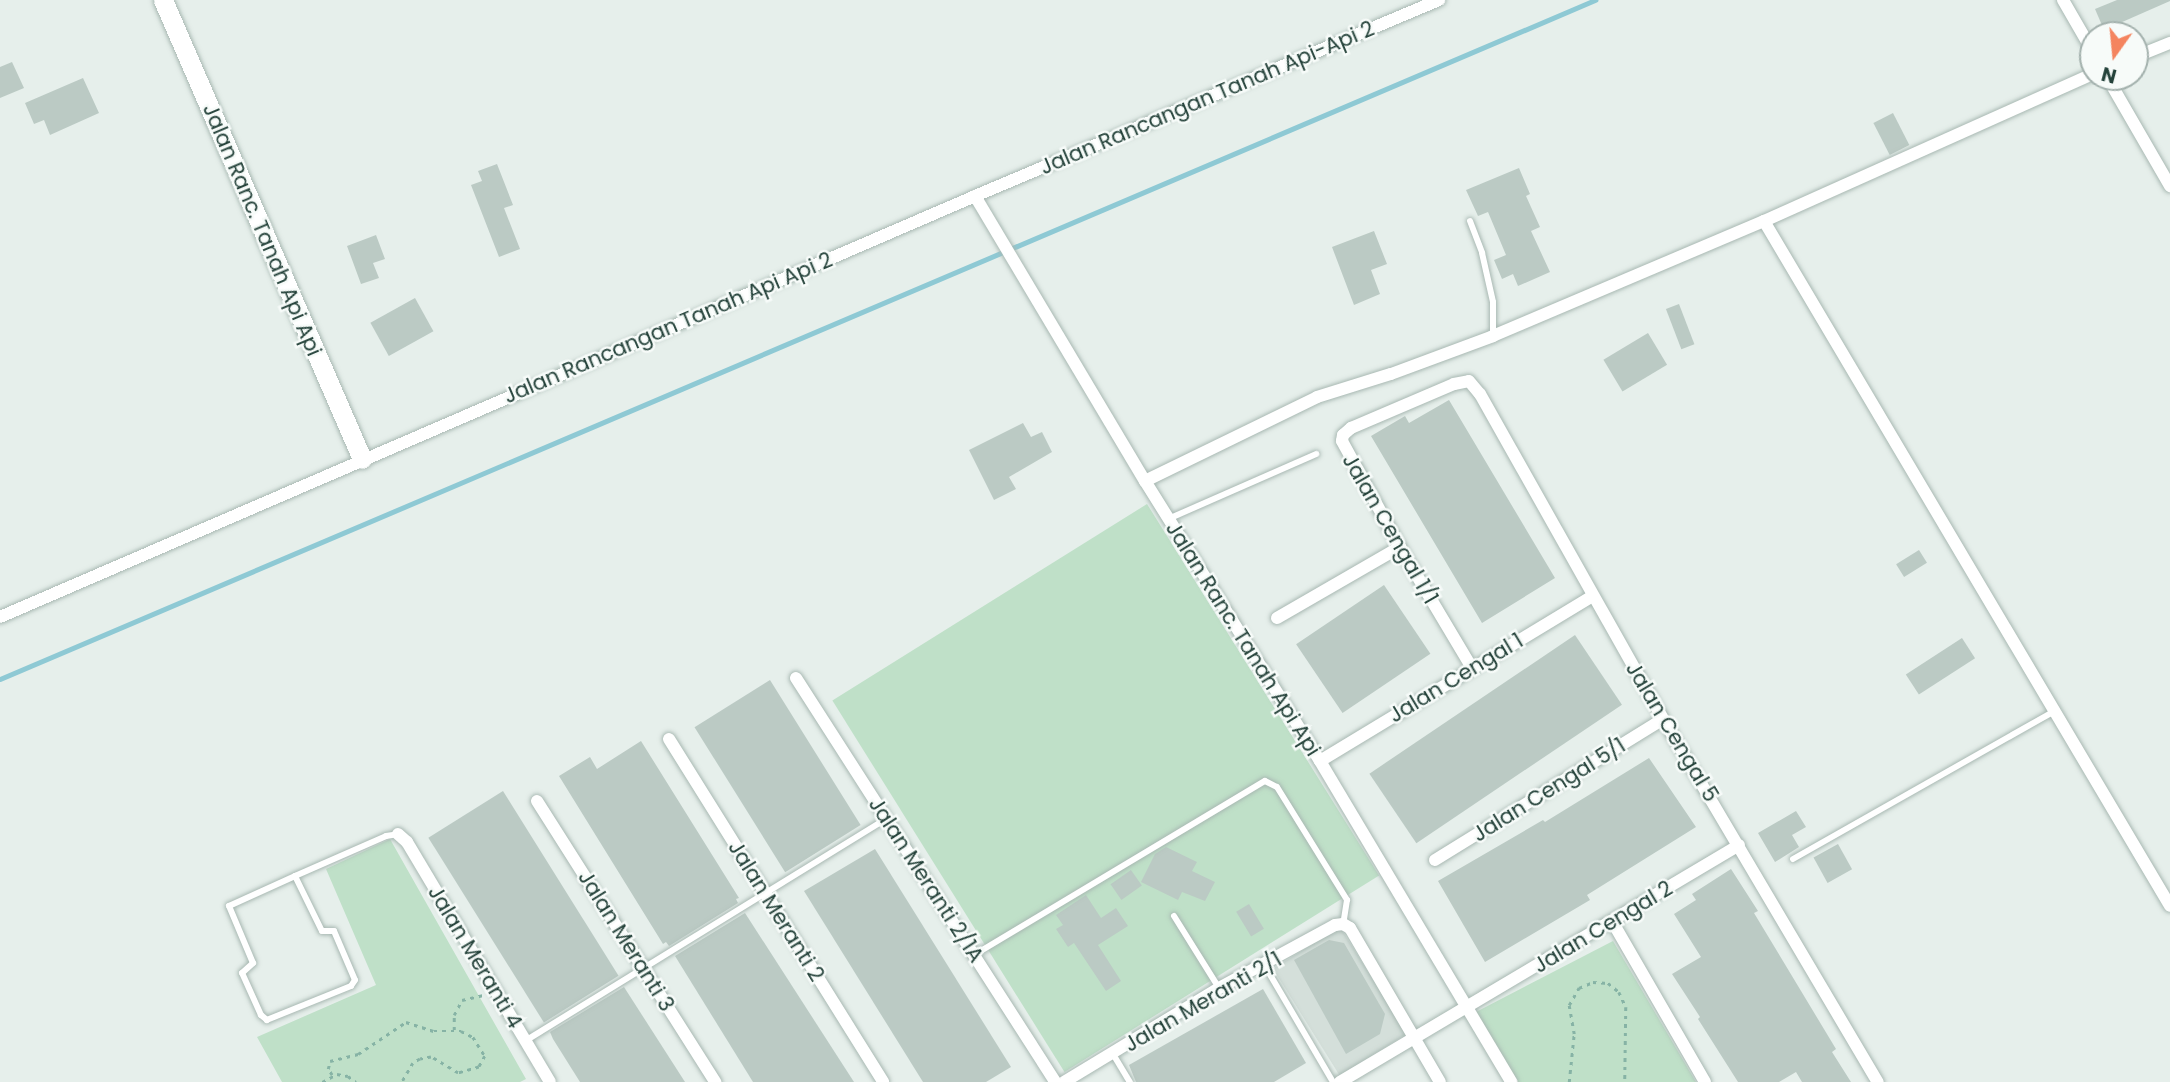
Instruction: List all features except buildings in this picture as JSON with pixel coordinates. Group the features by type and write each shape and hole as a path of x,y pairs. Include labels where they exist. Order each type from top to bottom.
{"street":[{"name":"Jalan Ranc. Tanah Api Api","path":"163,0 362,459"},
{"name":"Jalan Rancangan Tanah Api-Api 2","path":"975,196 1439,0"},
{"path":"2063,0 2079,28"},
{"path":"2149,51 2170,43"},
{"path":"1145,481 1317,397 1391,374 1493,336 1764,221 2079,80"},
{"path":"2115,91 2170,186"},
{"name":"Jalan Ranc. Tanah Api Api","path":"975,196 1168,519 1320,761 1511,1082"},
{"name":"Jalan Rancangan Tanah Api Api 2","path":"362,459 975,196"},
{"path":"1764,221 2170,906"},
{"name":"Jalan Cengal 1/1","path":"1469,381 1454,384 1351,428 1343,435 1343,446 1472,668"},
{"name":"Jalan Cengal 5","path":"1469,381 1480,394 1663,719 1878,1082"},
{"path":"0,617 362,459"},
{"path":"1277,618 1400,548"},
{"name":"Jalan Cengal 1","path":"1320,761 1592,596"},
{"name":"Jalan Meranti 2/1A","path":"796,678 1055,1082"},
{"name":"Jalan Cengal 5/1","path":"1435,860 1663,719"},
{"name":"Jalan Meranti 2","path":"669,739 883,1082"},
{"name":"Jalan Meranti 3","path":"537,801 715,1082"},
{"name":"Jalan Meranti 4","path":"398,834 407,842 547,1081"},
{"name":"Jalan Cengal 2","path":"1340,1082 1739,845"},
{"path":"1612,921 1705,1082"},
{"path":"1343,924 1350,928 1440,1082"},
{"name":"Jalan Meranti 2/1","path":"1064,1082 1219,988 1265,966 1335,925 1343,924"}],"lane":[{"path":"1469,221 1482,253 1493,302 1493,336"},
{"path":"1168,519 1316,454"},
{"path":"1793,859 2055,711"},
{"path":"974,955 1265,781 1277,787 1347,900 1343,924"},
{"path":"525,1041 886,819"},
{"path":"296,876 322,931 334,931 355,980 351,986 267,1020 261,1015 242,973 253,963 229,906 296,876 392,834 398,834"},
{"path":"1174,916 1219,988"},
{"path":"1265,966 1333,1082"},
{"path":"1113,1054 1130,1082"}],"path":[{"path":"1569,1082 1574,1034 1569,1005 1579,988 1593,982 1608,984 1619,992 1626,1007 1625,1082"},
{"path":"454,1031 454,1015 462,1000 496,992"},
{"path":"332,1075 328,1069 330,1061 358,1054 406,1022 434,1031 454,1031 470,1035 482,1048 485,1056 479,1068 458,1073 431,1057 413,1063 402,1082"},
{"path":"322,1082 332,1075 348,1076 356,1082"}],"shaded area":[{"path":"1340,927 1407,1034 1340,1076 1273,969"}],"green space":[{"path":"1147,504 1379,875 1064,1072 832,701"},
{"path":"390,839 526,1079 520,1082 282,1082 257,1037 376,985 326,869"},
{"path":"1613,941 1696,1082 1518,1082 1476,1012"}],"waterway":[{"path":"0,679 1595,0"}]}
